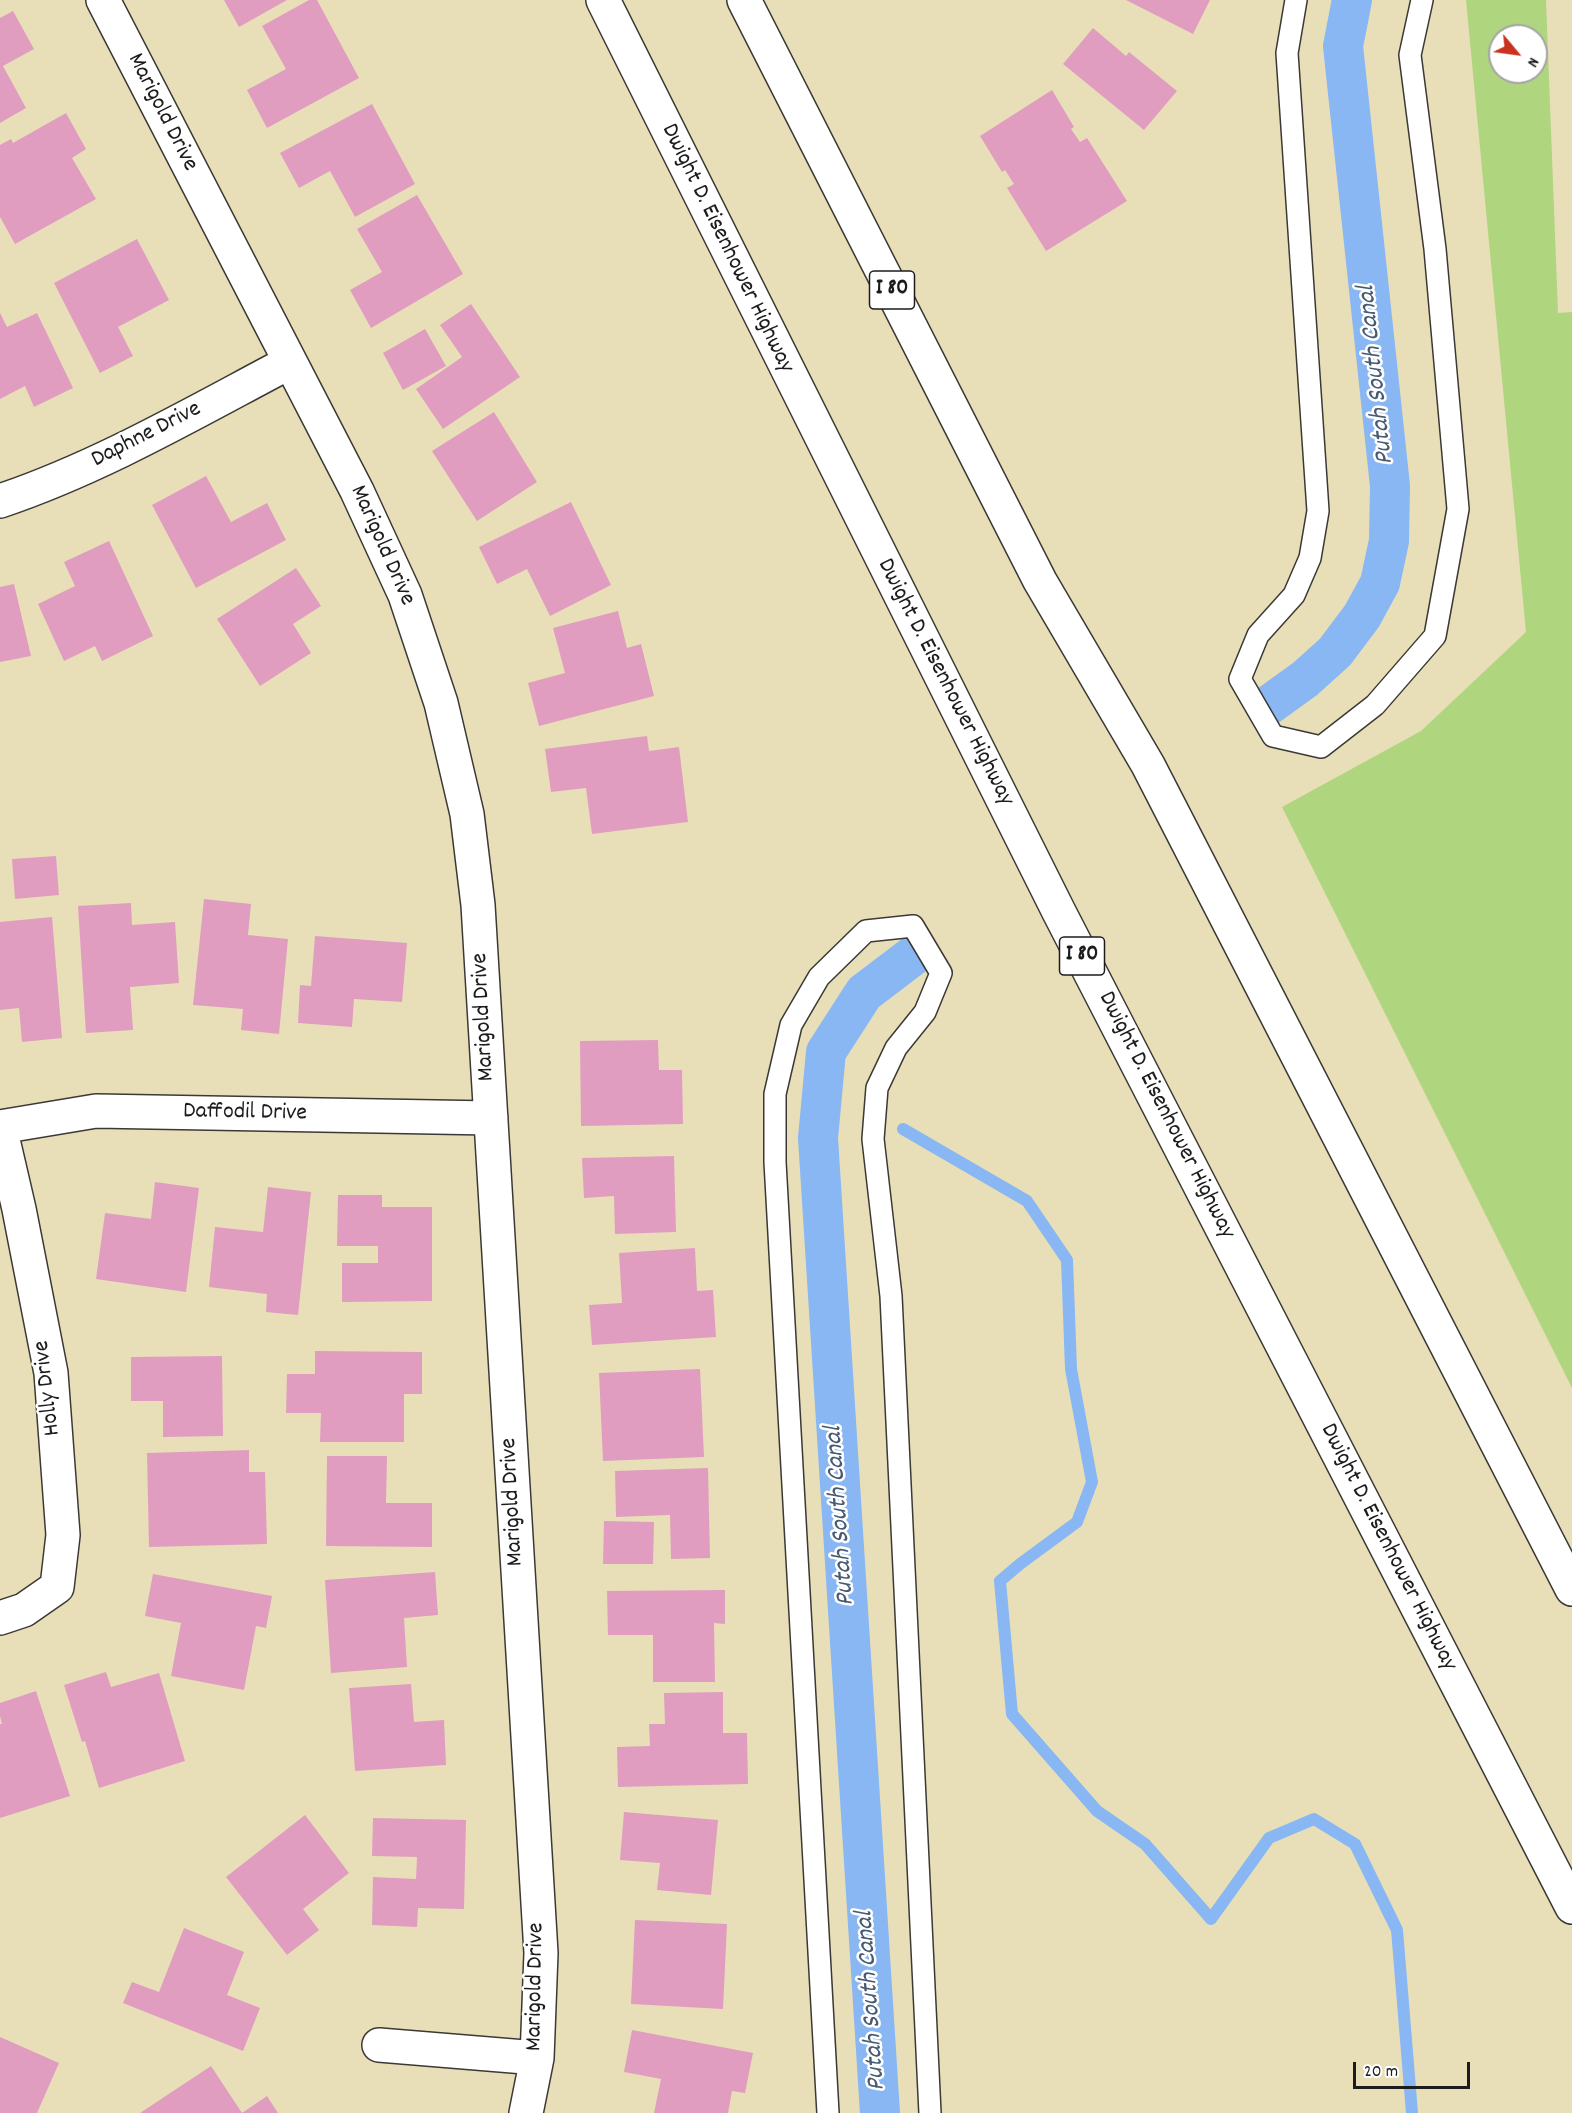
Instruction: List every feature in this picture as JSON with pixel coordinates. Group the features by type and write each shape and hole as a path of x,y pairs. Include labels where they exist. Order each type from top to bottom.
{"main road":[{"name":"Marigold Drive","path":"103,0 357,491 405,595 441,703 467,814 478,905 541,1953 537,2058 526,2113"},
{"name":"Dwight D. Eisenhower Highway","path":"603,0 1065,923 1572,1907"},
{"name":"I 80","path":"744,0 1040,581 1148,765 1572,1589"},
{"name":"Daphne Drive","path":"0,501 40,488 120,451 290,362"},
{"name":"Daffodil Drive","path":"0,1127 96,1111 491,1118"},
{"name":"Holly Drive","path":"0,1127 19,1209 51,1373 63,1535 57,1587 24,1610 0,1618"},
{"path":"379,2045 537,2058"}],"lane":[{"path":"1296,0 1287,64 1318,511 1310,558 1294,595 1258,635 1240,679 1273,736 1321,747 1375,705 1435,636 1458,509 1436,249 1410,54 1422,0"},
{"path":"828,2113 775,1162 775,1094 791,1025 819,977 866,931 913,926 941,973 925,1012 896,1048 877,1088 873,1139 891,1296 930,2113"}],"green space":[{"path":"1466,0 1546,0 1547,24 1488,24 1488,84 1548,84 1548,52 1558,313 1572,312 1572,1388 1282,807 1421,731 1526,632"}],"building":[{"path":"224,0 287,0 239,27"},
{"path":"309,0 317,0 359,78 267,128 247,90 286,69 262,26"},
{"path":"1126,0 1210,0 1193,34"},
{"path":"13,11 34,49 3,66 26,108 0,123 0,18"},
{"path":"1093,28 1126,56 1129,52 1177,91 1144,130 1063,64"},
{"path":"1052,90 1074,127 1071,129 1080,142 1087,138 1127,201 1046,251 1007,188 1014,184 1005,170 1002,172 980,136"},
{"path":"372,104 415,184 355,217 330,171 299,188 280,153"},
{"path":"66,113 86,149 72,158 96,199 15,244 0,217 0,145 11,139 13,143"},
{"path":"417,195 463,274 371,328 350,290 382,272 357,229"},
{"path":"137,239 169,300 118,327 133,356 100,373 54,283"},
{"path":"471,304 520,377 443,429 416,389 462,357 440,325"},
{"path":"0,313 7,327 37,313 73,388 34,407 25,386 0,399"},
{"path":"425,329 446,366 403,390 383,353"},
{"path":"494,412 537,482 477,521 432,451"},
{"path":"206,476 231,522 267,503 286,540 196,588 152,505"},
{"path":"571,502 611,585 550,616 527,569 497,584 479,547"},
{"path":"109,541 153,636 102,661 95,646 64,661 38,604 75,586 64,562"},
{"path":"296,568 321,606 293,624 311,653 260,686 217,619"},
{"path":"14,584 31,656 0,662 0,587"},
{"path":"618,611 627,648 641,644 654,696 539,726 528,683 565,673 553,628"},
{"path":"647,736 649,751 679,747 688,822 592,834 586,788 551,792 545,749"},
{"path":"56,856 59,895 15,899 12,859"},
{"path":"204,899 251,904 248,935 288,939 279,1034 241,1030 243,1009 193,1005"},
{"path":"131,903 132,925 175,922 179,983 130,987 133,1030 86,1033 78,906"},
{"path":"52,917 62,1038 22,1042 19,1008 0,1010 0,922"},
{"path":"315,936 407,943 402,1002 354,999 352,1027 298,1023 300,985 311,986"},
{"path":"658,1040 659,1070 682,1070 683,1124 581,1126 580,1041"},
{"path":"674,1156 676,1232 615,1234 614,1196 584,1198 582,1158"},
{"path":"155,1182 199,1188 186,1292 96,1279 105,1213 151,1219"},
{"path":"268,1187 311,1192 298,1315 266,1312 267,1294 209,1287 215,1227 263,1232"},
{"path":"338,1195 382,1195 382,1207 432,1207 432,1301 342,1302 342,1263 378,1263 378,1246 337,1246"},
{"path":"695,1248 697,1291 713,1290 716,1337 592,1345 589,1305 622,1303 619,1253"},
{"path":"315,1351 422,1352 422,1394 404,1394 404,1442 320,1442 321,1413 286,1413 287,1374 315,1374"},
{"path":"222,1356 223,1436 163,1437 163,1401 131,1401 131,1357"},
{"path":"700,1369 704,1457 603,1461 599,1373"},
{"path":"249,1450 249,1472 265,1472 267,1544 149,1547 147,1453"},
{"path":"327,1456 387,1456 386,1503 432,1503 432,1547 326,1546"},
{"path":"708,1468 710,1558 671,1559 670,1515 616,1517 615,1471"},
{"path":"604,1521 654,1522 653,1564 603,1564"},
{"path":"435,1572 438,1615 404,1618 407,1667 331,1673 325,1580"},
{"path":"153,1574 272,1596 266,1628 256,1626 244,1690 171,1676 181,1623 145,1616"},
{"path":"725,1590 725,1624 714,1623 715,1682 653,1682 653,1635 608,1635 607,1591"},
{"path":"106,1672 111,1687 159,1673 185,1761 99,1788 85,1741 82,1742 64,1685"},
{"path":"411,1684 414,1722 444,1720 446,1765 355,1771 349,1688"},
{"path":"36,1691 70,1796 0,1818 0,1724 2,1724 0,1703"},
{"path":"723,1692 723,1733 747,1733 748,1784 618,1787 617,1747 650,1746 649,1724 665,1724 664,1693"},
{"path":"624,1812 718,1820 711,1895 657,1890 660,1863 620,1860"},
{"path":"305,1815 349,1873 303,1909 319,1930 287,1955 226,1877"},
{"path":"373,1818 466,1820 464,1909 418,1908 417,1927 372,1925 373,1877 416,1879 417,1857 372,1856"},
{"path":"635,1920 727,1924 723,2009 631,2004"},
{"path":"184,1928 244,1952 227,1995 260,2008 243,2051 123,2003 132,1982 159,1992"},
{"path":"632,2030 753,2053 745,2093 732,2091 728,2113 654,2113 661,2079 624,2072"},
{"path":"0,2037 59,2063 37,2113 0,2113"},
{"path":"211,2066 242,2113 140,2113"},
{"path":"267,2096 278,2113 242,2113"}],"waterway":[{"name":"Putah South Canal","path":"1269,705 1305,679 1335,652 1362,616 1380,583 1389,541 1390,486 1343,46 1352,0"},
{"name":"Putah South Canal","path":"880,2113 818,1138 826,1052 864,993 914,955"},
{"path":"903,1129 1027,1201 1067,1260 1071,1369 1092,1482 1077,1522 1000,1581 1012,1714 1097,1811 1145,1844 1211,1919 1269,1838 1314,1819 1355,1844 1397,1930 1412,2113"}]}
